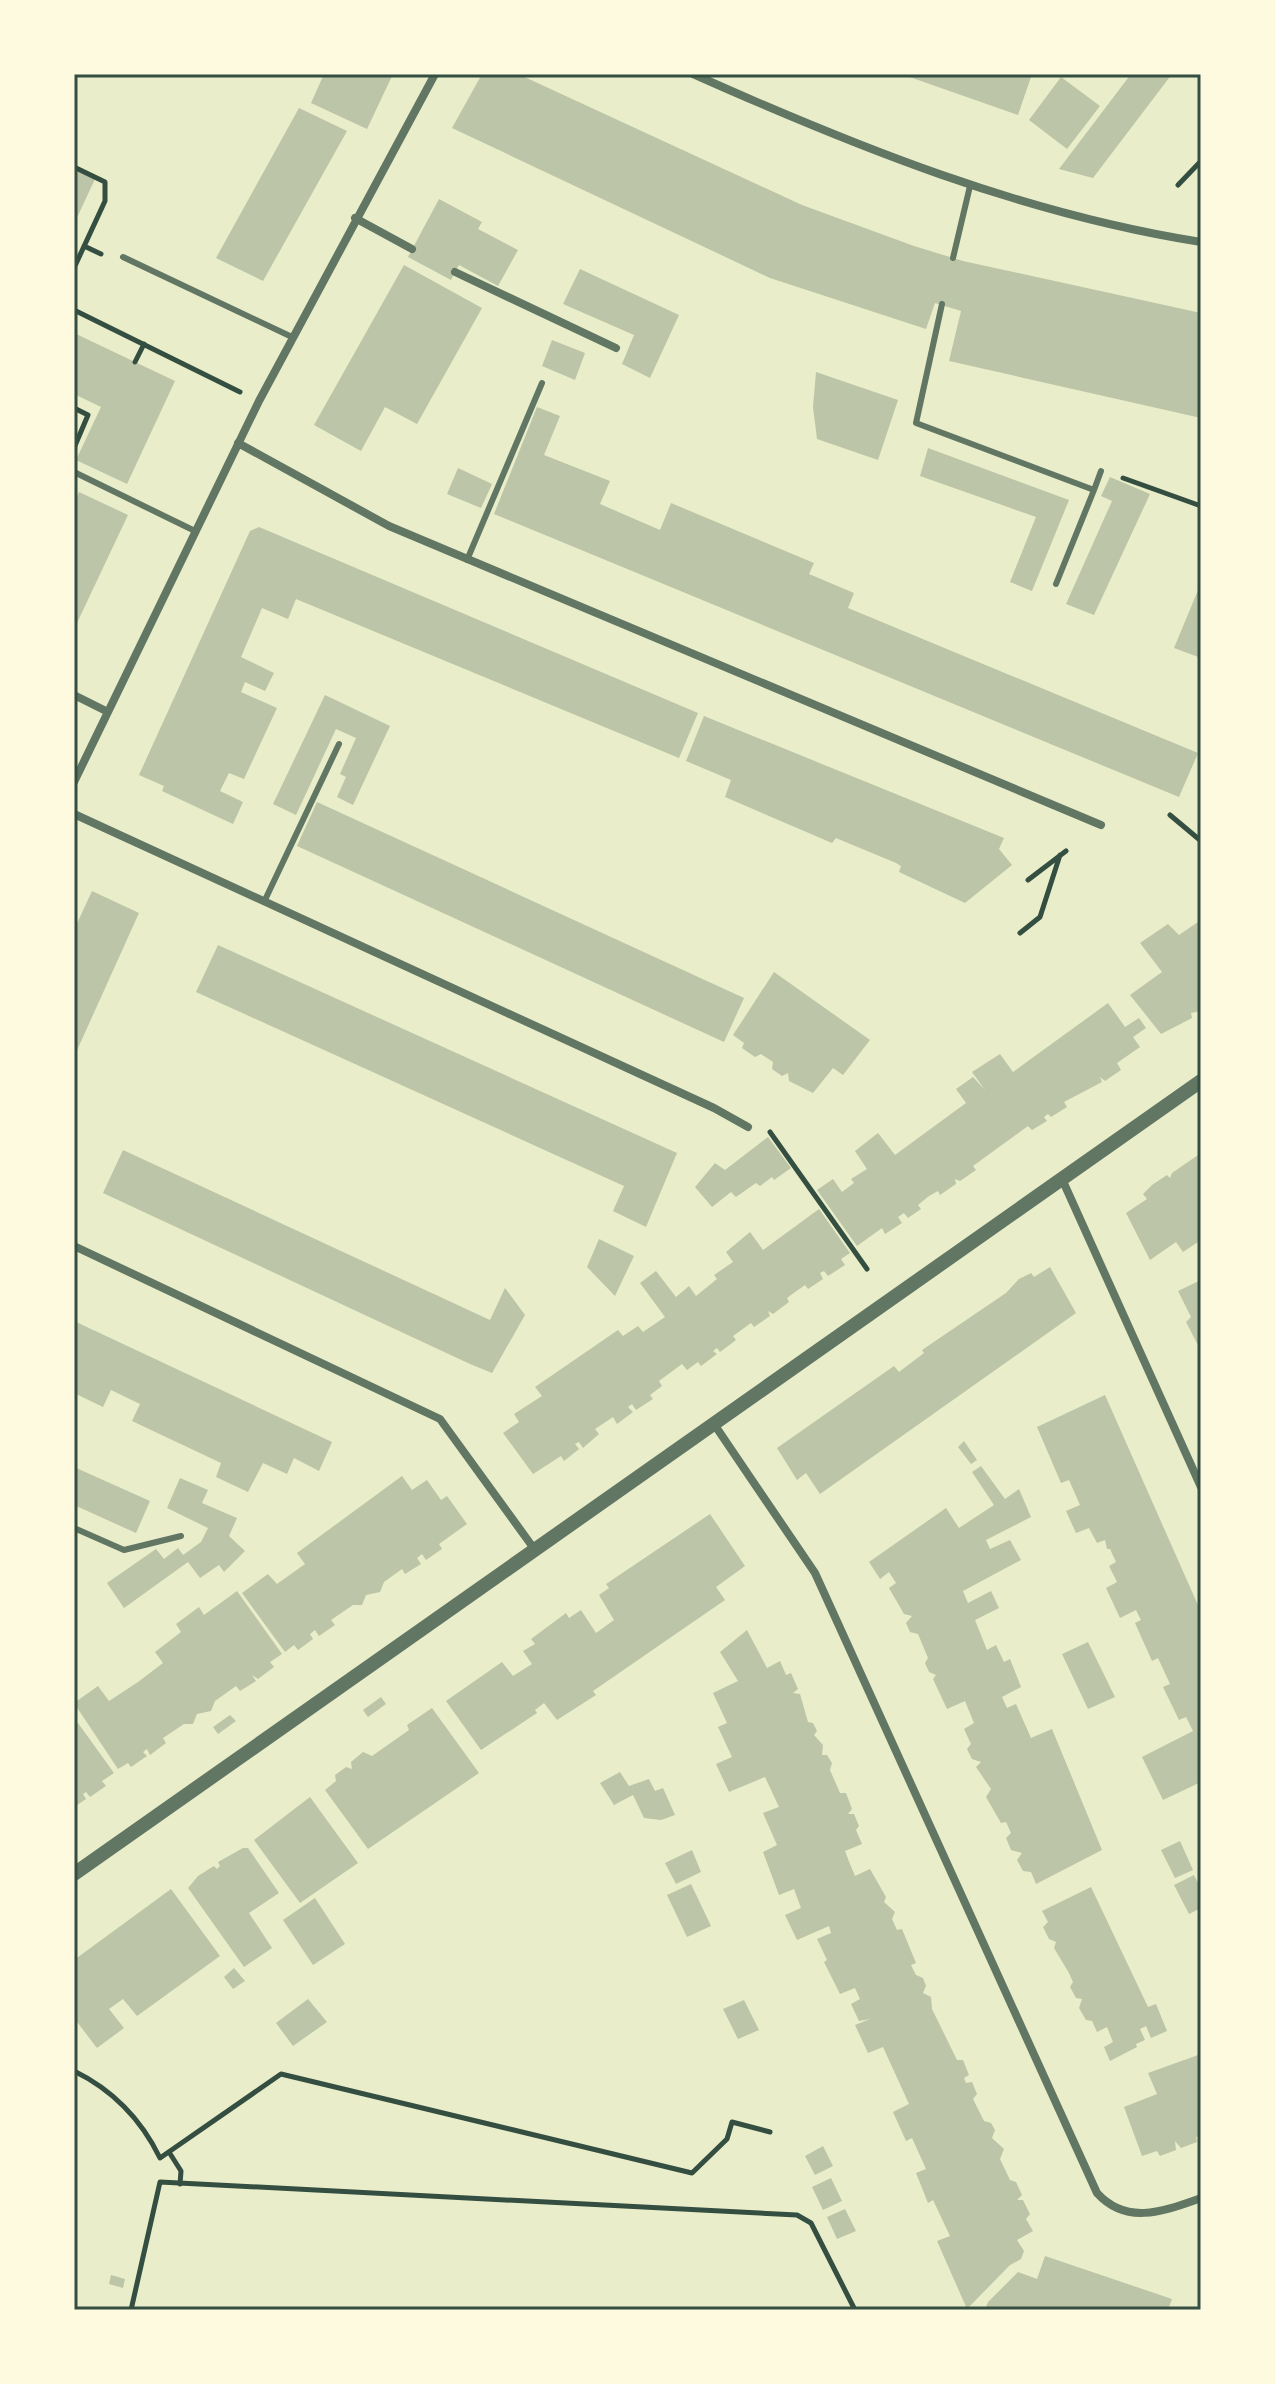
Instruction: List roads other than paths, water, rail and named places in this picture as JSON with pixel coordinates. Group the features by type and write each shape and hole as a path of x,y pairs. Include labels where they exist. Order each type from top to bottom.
{"street":[{"path":"74,782 259,401 435,74"},
{"path":"693,74 835,137 970,186 1088,218 1201,242"},
{"path":"355,218 412,249"},
{"path":"455,272 616,348"},
{"path":"238,443 389,526 1101,825"},
{"path":"74,695 108,712"},
{"path":"74,814 700,1101 748,1127"},
{"path":"74,1874 1201,1081"},
{"path":"1062,1179 1201,1487"},
{"path":"74,1246 440,1419 535,1550"},
{"path":"714,1424 815,1573 1097,2193 1115,2209 1139,2215 1201,2198"}],"lane":[{"path":"953,258 970,186"},
{"path":"123,257 292,337"},
{"path":"942,304 916,423 1094,490"},
{"path":"467,560 542,383"},
{"path":"1056,584 1101,471"},
{"path":"74,472 195,531"},
{"path":"264,902 339,744"},
{"path":"74,1528 124,1550 181,1536"}]}
